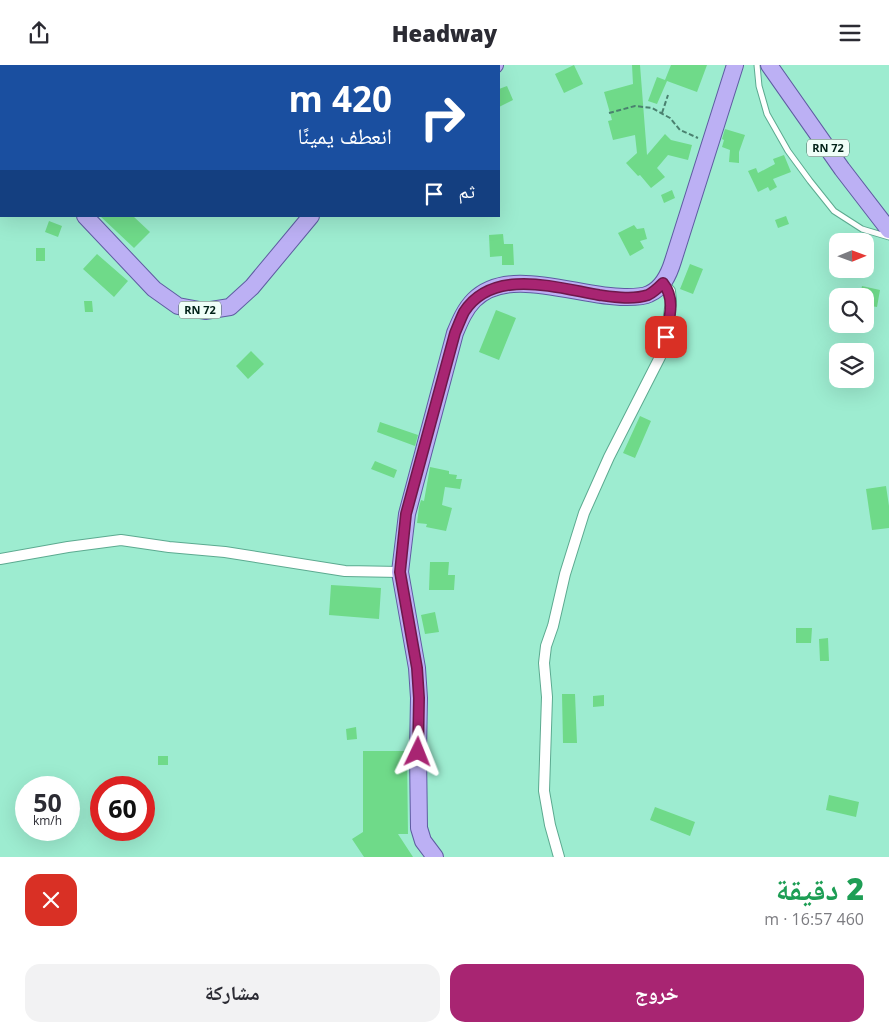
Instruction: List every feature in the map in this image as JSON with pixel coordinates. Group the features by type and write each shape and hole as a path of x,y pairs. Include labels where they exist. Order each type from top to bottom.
{"main road":[{"path":"435,857 423,841 419,828 419,698 417,668 400,572 406,514 455,333 464,312 475,299 497,286 532,284 617,297 648,295 663,283 673,261 711,144 724,96 736,65"},
{"name":"RN 72","path":"769,65 842,169 889,230"},
{"name":"RN 72","path":"86,217 154,289 178,306 204,311 230,307 252,287 310,217"}],"street":[{"path":"559,857 550,825 544,791 547,697 544,663 546,646 553,627 565,574 584,513 608,457 660,357 666,337 671,301 670,291 663,283"},
{"path":"0,559 121,540 224,552 345,571 400,572"}],"lane":[{"path":"758,65 759,86 767,114 788,151 810,181 834,211 862,229 889,237"}],"path":[{"path":"662,113 668,95"},
{"path":"609,113 635,106 652,107 670,118 680,130 711,144"}],"building":[{"path":"574,65 583,84 564,93 555,74"},
{"path":"632,65 640,65 647,155 665,134 671,140 692,145 688,160 668,155 657,168 665,177 651,188 626,163 637,153 635,135 613,140 608,121 612,120 604,92 633,84"},
{"path":"671,65 707,65 697,92 667,81 657,104 648,101 657,77 665,80"},
{"path":"507,86 513,100 500,106 500,89"},
{"path":"725,129 745,135 739,152 739,163 729,162 730,150 722,147"},
{"path":"784,155 791,172 773,179 777,187 770,191 768,187 758,192 748,171 756,168 758,173 775,164 773,159"},
{"path":"672,190 675,198 664,203 661,195"},
{"path":"786,216 789,224 778,228 775,220"},
{"path":"101,217 134,217 150,232 134,248"},
{"path":"49,221 62,226 58,237 45,232"},
{"path":"634,225 637,229 644,228 647,239 640,241 644,248 630,256 618,233"},
{"path":"503,234 504,244 513,244 514,265 502,265 502,256 490,257 489,235"},
{"path":"36,248 45,248 45,261 36,261"},
{"path":"97,254 128,281 114,297 83,269"},
{"path":"690,264 703,269 693,294 680,289"},
{"path":"874,289 880,290 877,307 874,306"},
{"path":"84,301 92,301 93,312 85,312"},
{"path":"496,310 516,318 499,360 479,352"},
{"path":"251,351 264,364 248,379 236,366"},
{"path":"640,416 651,421 635,458 623,453"},
{"path":"380,422 418,435 415,446 377,432"},
{"path":"375,461 397,470 394,478 371,469"},
{"path":"430,467 449,471 449,474 457,475 456,479 462,479 460,489 445,487 442,505 452,508 446,531 426,527 427,524 417,523 421,500 424,501"},
{"path":"886,486 889,506 889,528 872,530 866,489"},
{"path":"430,562 449,562 448,575 455,575 454,590 429,590"},
{"path":"331,585 381,588 379,619 329,615"},
{"path":"435,612 439,632 425,634 421,615"},
{"path":"796,628 812,628 811,643 796,643"},
{"path":"828,638 829,661 820,661 819,639"},
{"path":"562,694 575,694 577,743 563,743"},
{"path":"604,695 604,706 593,707 593,696"},
{"path":"356,727 357,739 347,740 346,729"},
{"path":"363,751 407,751 408,834 398,834 413,857 364,857 352,839 363,832"},
{"path":"158,756 168,756 168,765 158,765"},
{"path":"829,795 859,802 856,817 826,810"},
{"path":"655,807 695,822 690,836 650,820"}],"route":[{"path":"418,752 419,698 417,668 400,572 401,557 406,514 455,333 464,312 475,299 497,286 532,284 617,297 634,297 648,295 663,283 670,291 671,301 666,337"}]}
